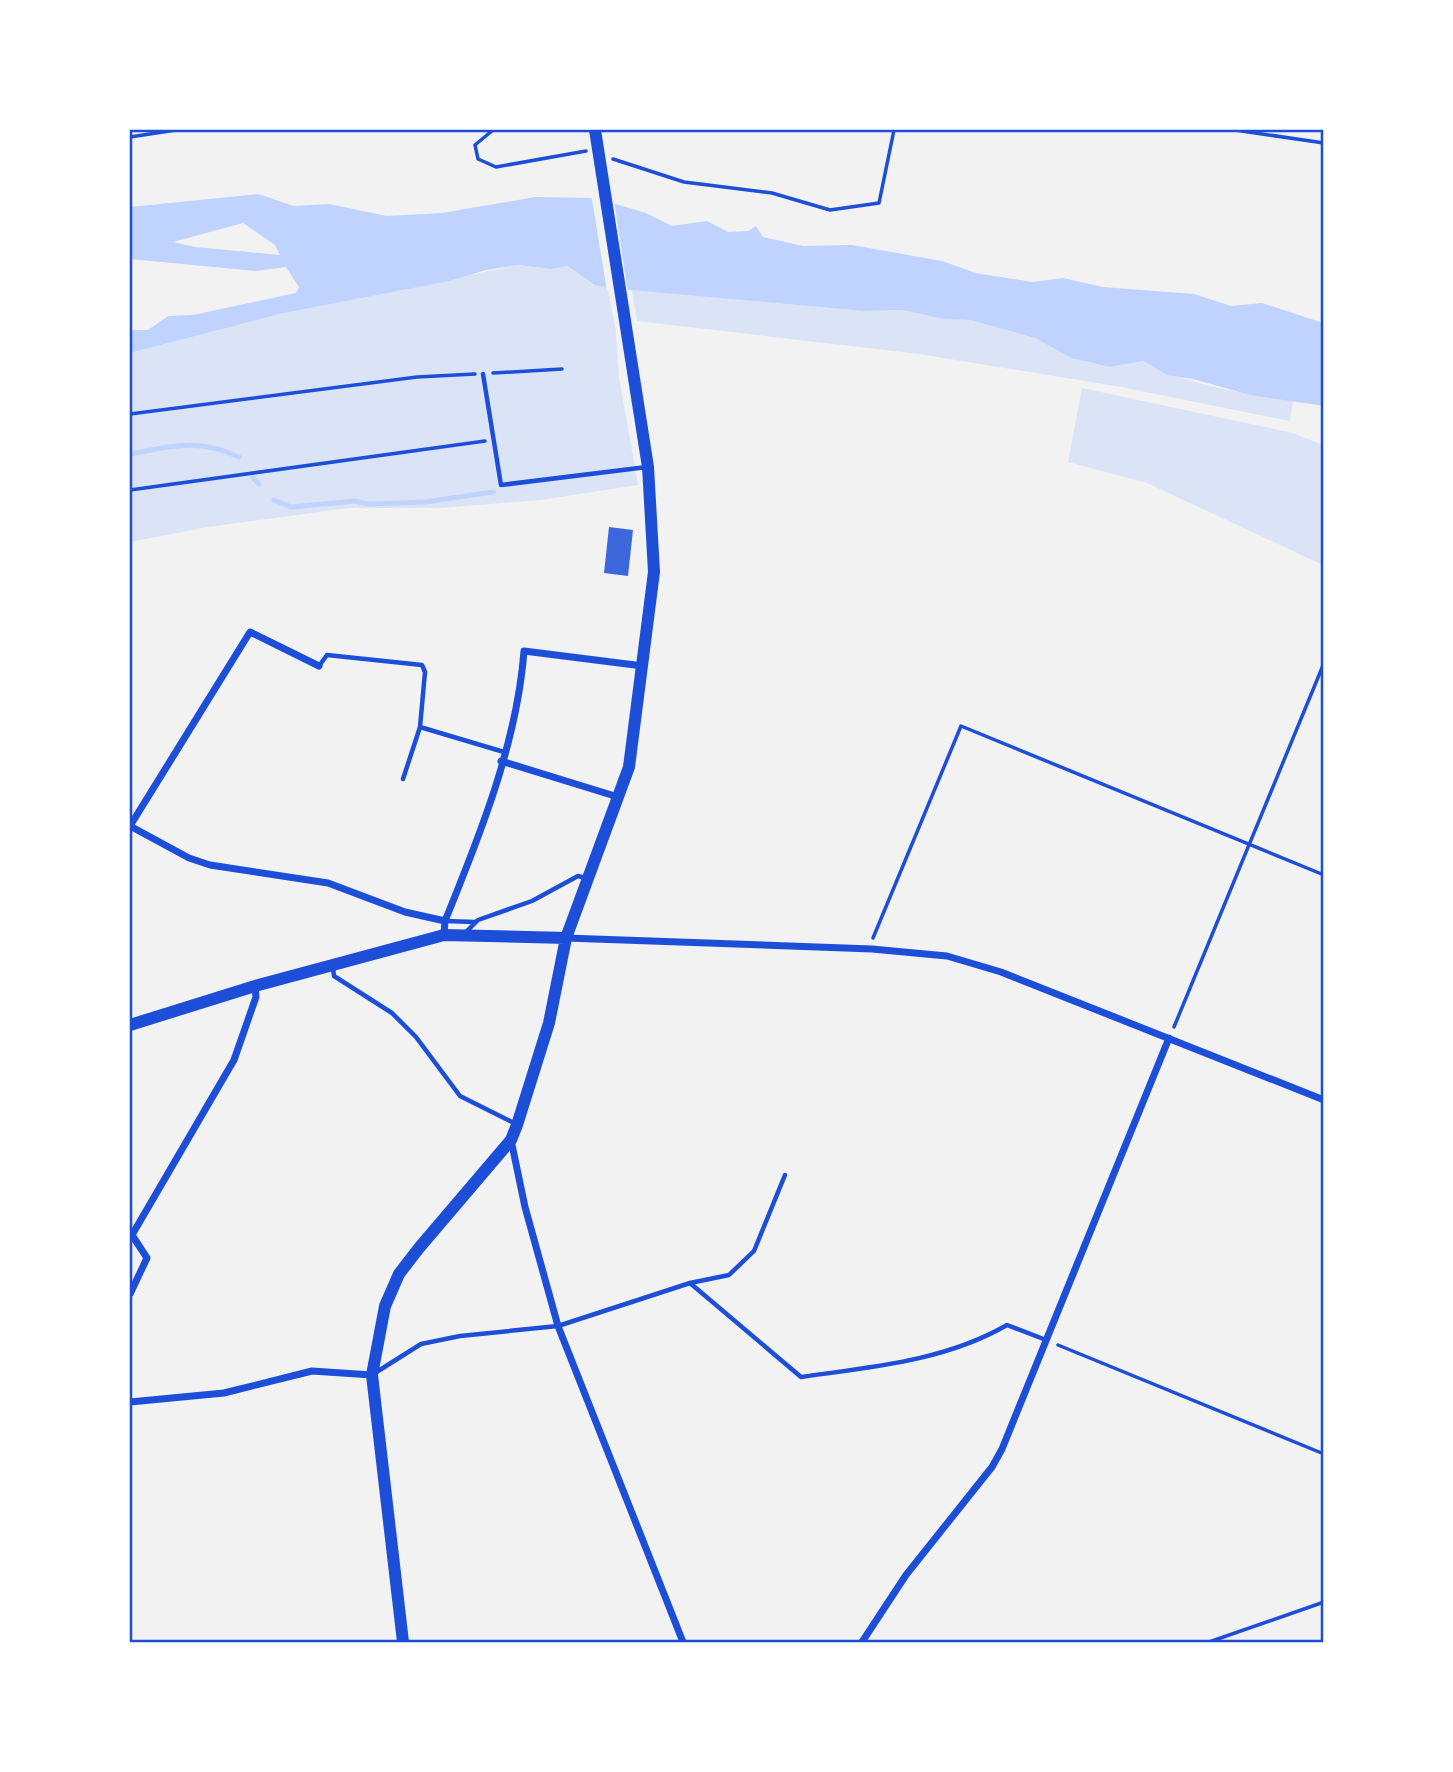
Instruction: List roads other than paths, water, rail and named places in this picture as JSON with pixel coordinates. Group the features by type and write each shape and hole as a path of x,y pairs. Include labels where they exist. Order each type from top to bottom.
{"street":[{"path":"403,1643 372,1375 385,1307 399,1274 511,1140 549,1023 566,938 629,767 643,666 654,572 648,467 595,130"},
{"path":"319,666 250,632 130,826 189,858 209,865 328,883 405,912 445,921"},
{"path":"444,935 445,921 477,838 520,697 524,651 643,666"},
{"path":"501,761 618,797"},
{"path":"130,1025 256,986 444,935 872,949 947,956 975,963 1324,1100"},
{"path":"130,1294 147,1258 132,1235 234,1060 256,997 256,986"},
{"path":"862,1643 906,1575 992,1467 1169,1038"},
{"path":"511,1140 525,1207 558,1326 683,1643"},
{"path":"130,1402 224,1393 312,1371 372,1375"}],"lane":[{"path":"483,374 501,485 648,467"},
{"path":"319,666 327,655 422,665 425,672 420,727 403,779"},
{"path":"420,727 504,752"},
{"path":"463,934 476,922 532,901 578,876 588,879"},
{"path":"445,921 476,922"},
{"path":"332,966 334,976 392,1013 416,1037 460,1096 517,1125"},
{"path":"372,1375 421,1344 460,1336 558,1326 690,1283 729,1275 754,1251 785,1175"},
{"path":"690,1283 801,1377 898,1364 985,1338 1007,1325 1046,1340"}],"water":[{"path":"258,194 294,206 329,204 387,216 442,213 535,197 595,198 646,213 672,226 707,221 728,232 748,231 756,226 763,237 803,246 852,245 942,261 976,273 1032,282 1063,278 1103,287 1194,294 1231,306 1262,303 1323,323 1324,406 1250,395 1168,375 1143,361 1110,367 1071,358 1035,338 970,320 943,319 903,310 864,311 608,288 594,285 568,266 551,269 518,265 486,270 449,281 284,313 130,353 130,330 148,330 168,316 193,315 296,293 299,287 286,267 256,271 130,259 130,207","holes":["243,223 275,245 280,255 195,247 173,242"]}],"waterway":[{"path":"130,454 185,445 211,447 239,457"},
{"path":"253,478 259,484"},
{"path":"274,500 291,507 355,501 368,504 425,502 493,492"}]}
